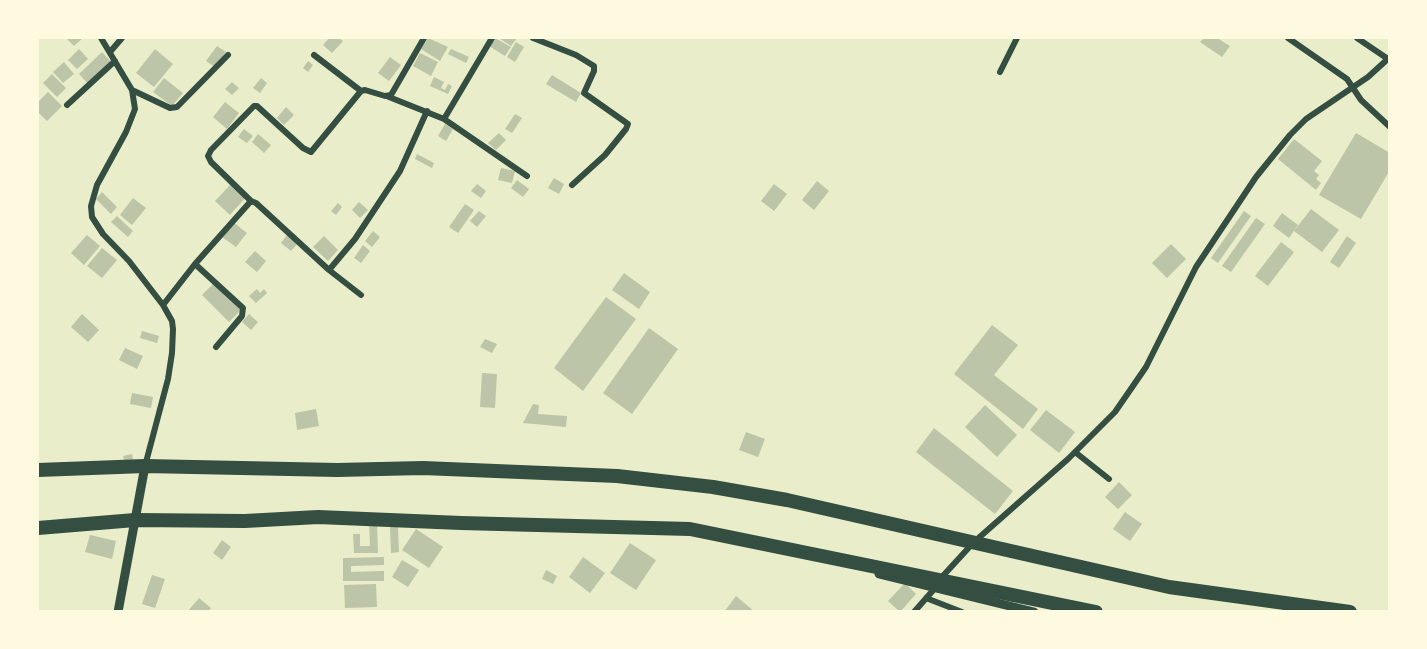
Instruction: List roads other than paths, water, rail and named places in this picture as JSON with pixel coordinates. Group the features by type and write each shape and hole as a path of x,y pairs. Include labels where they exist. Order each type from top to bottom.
{"highway":[{"path":"38,470 144,466 337,470 423,468 617,476 713,487 787,500 1169,587 1350,612"},
{"path":"38,528 135,520 245,521 318,517 690,529 717,533 938,583 1096,612"}],"street":[{"path":"100,38 132,90 135,101 134,114 102,172 93,196 92,218 163,305 172,321 173,329 168,379 144,466 118,612"},
{"path":"110,52 122,38"},
{"path":"389,97 424,38"},
{"path":"444,119 492,38"},
{"path":"533,38 576,55 594,66 584,93 628,124 605,155 572,185"},
{"path":"1000,72 1017,38"},
{"path":"1288,38 1341,75 1353,87 1361,100 1389,127"},
{"path":"914,612 974,542 1075,452 1115,412 1146,367 1196,267 1256,177 1290,135 1306,119 1353,87 1389,58 1357,38"},
{"path":"132,90 170,108 177,107 228,55"},
{"path":"314,55 361,91 389,97 444,119 527,176"},
{"path":"67,105 115,61"},
{"path":"360,295 328,270 256,203 251,201 211,162 208,156 211,150 254,106 257,106 295,142 311,152 361,91"},
{"path":"328,270 355,239 400,171 427,111"},
{"path":"163,305 195,264 251,201"},
{"path":"195,264 243,309 242,316 216,347"},
{"path":"1075,452 1109,479"},
{"path":"938,583 1034,612"},
{"path":"926,598 962,612"}]}
